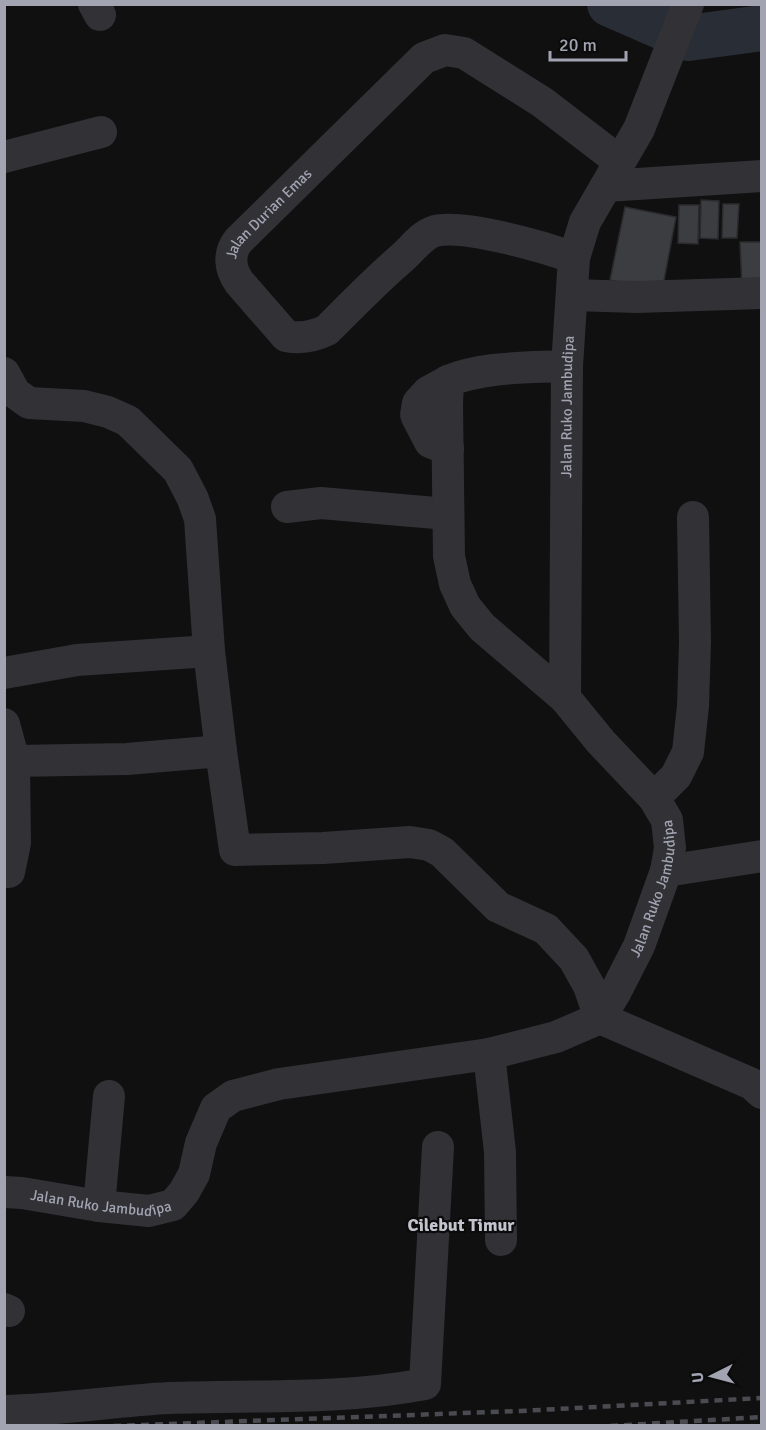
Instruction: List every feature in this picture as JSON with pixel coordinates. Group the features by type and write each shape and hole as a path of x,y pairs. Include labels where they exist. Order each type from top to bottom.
{"street":[{"name":"Jalan Ruko Jambudipa","path":"4,1192 149,1211 173,1205 184,1192 194,1174 201,1143 216,1108 233,1096 279,1084 489,1054 556,1037 600,1018 639,946 666,871 670,848 667,820 654,798 601,742 565,698 567,366 574,258 585,222 639,129 688,4"},
{"name":"Jalan Durian Emas","path":"574,258 552,250 461,229 435,231 424,237 382,274 327,330 318,335 297,338 286,336 239,282 233,273 231,257 238,241 415,66 424,58 445,50 464,52 542,102 613,174"},
{"path":"4,157 101,132"},
{"path":"613,174 762,176"},
{"path":"572,296 637,297 762,293"},
{"path":"565,698 482,627 465,606 455,584 449,556 447,514 448,381 467,374 492,370 567,366"},
{"path":"4,373 15,393 29,403 84,406 108,412 128,422 178,470 193,499 200,519 209,651 220,751 235,850 410,842 429,845 442,852 498,907 546,929 574,959 589,986 600,1018 753,1084 762,1093"},
{"path":"287,507 321,503 447,514"},
{"path":"654,798 676,776 688,752 693,706 695,642 693,517"},
{"path":"4,673 77,660 209,651"},
{"path":"4,724 14,761 15,843 9,872"},
{"path":"14,761 128,759 220,751"},
{"path":"666,871 762,856"},
{"path":"489,1054 500,1152 501,1240"},
{"path":"99,1206 109,1096"},
{"path":"4,1411 248,1395 319,1396 391,1390 425,1384 438,1147"}],"building":[{"path":"701,200 719,201 718,239 700,238"},
{"path":"723,204 739,204 737,238 722,238"},
{"path":"679,205 699,205 698,244 678,243"},
{"path":"625,207 676,217 662,291 610,280"},
{"path":"740,242 762,242 762,288 742,288"}],"waterway":[{"path":"610,4 688,38 762,28"}],"railway":[{"path":"113,1426 520,1411 762,1398"},
{"path":"610,1426 762,1417"}],"district":[{"name":"Cilebut Timur","path":"461,1225"}]}
